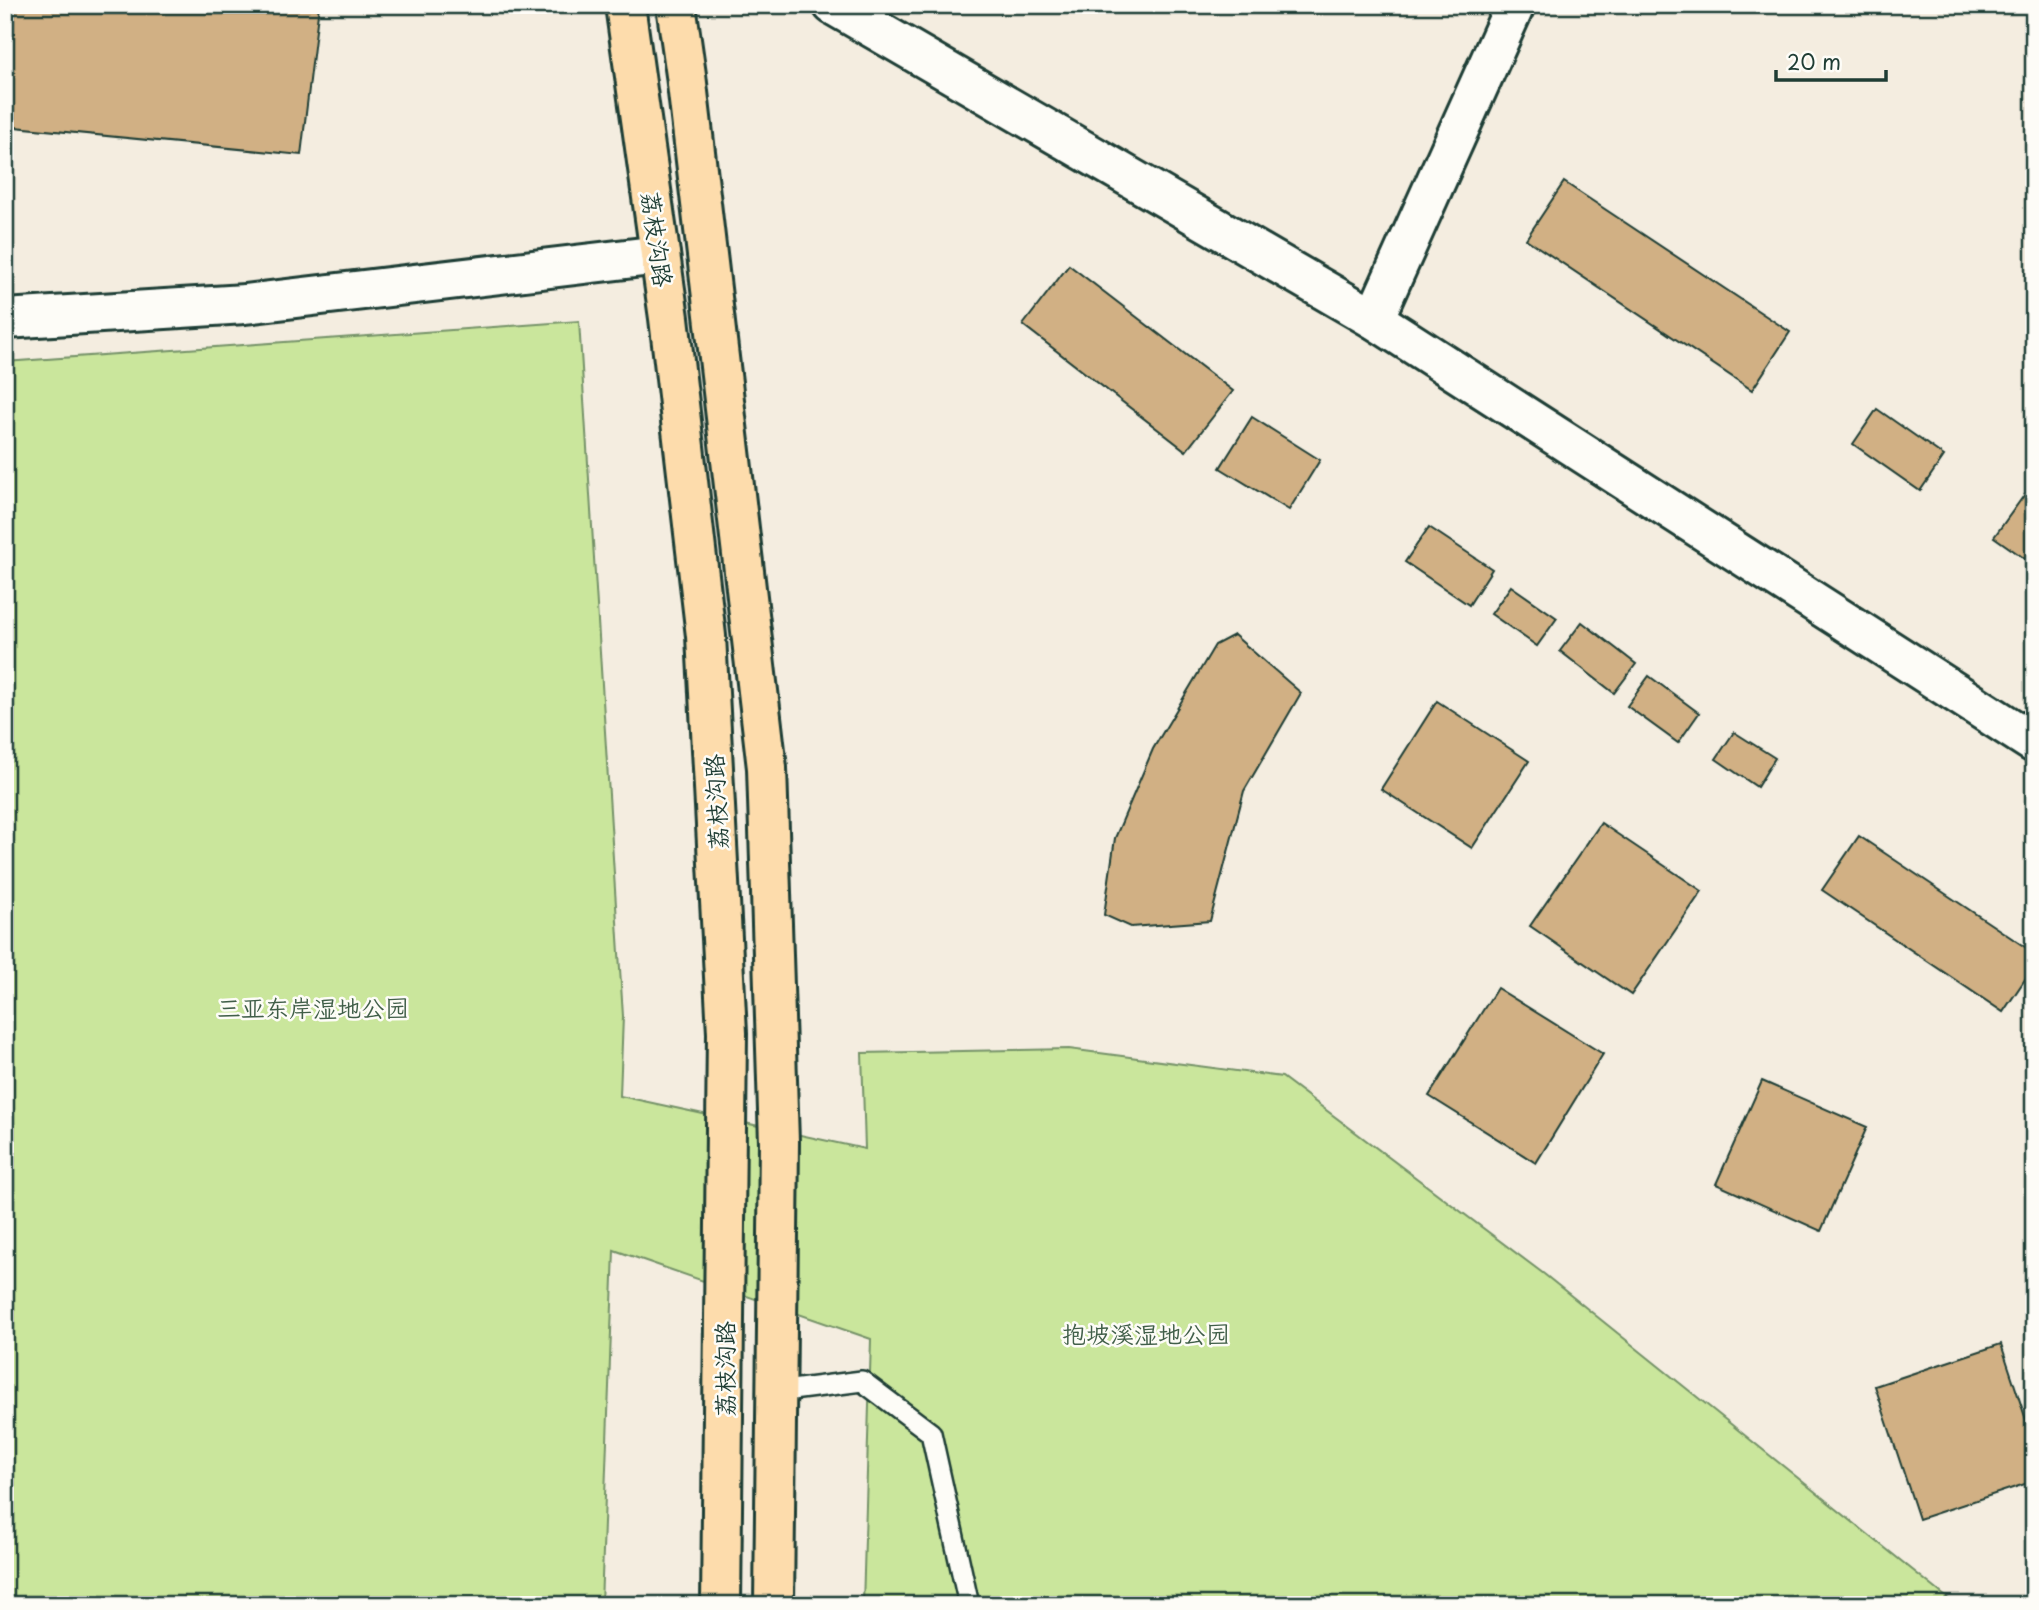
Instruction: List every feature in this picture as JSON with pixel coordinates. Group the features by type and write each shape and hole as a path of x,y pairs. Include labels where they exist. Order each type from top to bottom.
{"main road":[{"name":"荔枝沟路","path":"625,5 660,255 706,636 727,1033 721,1605"},
{"name":"荔枝沟路","path":"676,5 687,75 767,768 779,1143 774,1605"}],"street":[{"path":"833,5 1374,319 2034,743"},
{"path":"1374,319 1515,5"},
{"path":"5,319 245,304 660,255"}],"lane":[{"path":"776,1392 862,1381 932,1433 969,1605"}],"green space":[{"name":"三亚东岸湿地公园","path":"579,321 623,1016 620,1096 865,1149 862,1053 1069,1049 1282,1077 1544,1274 1956,1605 863,1605 871,1339 614,1250 601,1605 5,1605 5,362"}],"building":[{"path":"5,5 319,5 301,155 5,126"},
{"path":"1564,182 1790,332 1752,390 1526,239"},
{"path":"1069,265 1233,391 1186,451 1023,325"},
{"path":"1877,409 1944,456 1920,491 1853,444"},
{"path":"1252,417 1320,460 1289,510 1220,468"},
{"path":"2025,494 2034,500 2034,565 1994,537"},
{"path":"1429,527 1492,569 1469,605 1405,562"},
{"path":"1511,586 1557,618 1537,646 1491,614"},
{"path":"1582,622 1636,664 1614,693 1560,651"},
{"path":"1234,635 1301,693 1244,791 1210,921 1131,927 1104,915 1115,838 1153,749 1215,645"},
{"path":"1649,676 1699,713 1678,743 1627,706"},
{"path":"1437,701 1529,761 1472,848 1381,789"},
{"path":"1734,732 1775,758 1757,787 1716,759"},
{"path":"1601,823 1702,891 1631,995 1530,926"},
{"path":"1859,836 2034,953 2034,966 2003,1012 1822,890"},
{"path":"1497,988 1603,1054 1536,1163 1429,1096"},
{"path":"1762,1081 1867,1127 1821,1231 1716,1184"},
{"path":"2001,1344 2034,1444 2034,1481 1919,1519 1875,1386"}],"park label":[{"name":"抱坡溪湿地公园","path":"1146,1333"}]}
